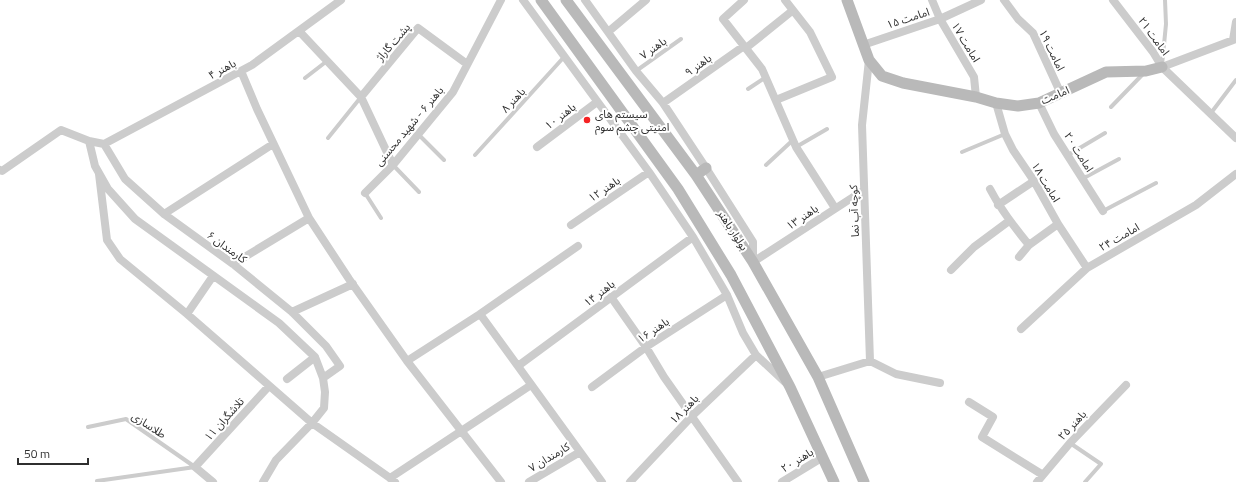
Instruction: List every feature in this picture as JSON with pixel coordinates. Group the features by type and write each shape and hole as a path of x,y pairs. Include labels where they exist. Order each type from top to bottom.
{"main road":[{"path":"541,0 678,189 731,275 790,388 834,482"},
{"name":"بولوار باهنر","path":"566,0 696,175 753,262 818,377 864,482"},
{"name":"امامت","path":"846,0 869,60 882,76 903,83 976,97 996,103 1018,106 1039,103 1106,72 1146,71 1162,67"},
{"path":"558,23 568,20 574,11"},
{"path":"569,38 575,29 584,26"},
{"path":"696,175 706,168"}],"street":[{"name":"باهنر ۴","path":"104,144 252,65 342,0"},
{"name":"باهنر ۶ - شهید محسنی","path":"365,193 392,166 453,92 501,0"},
{"path":"523,0 649,172 693,237 727,295 743,333 756,355 790,388"},
{"path":"585,0 636,71 663,103 706,168 753,242 753,262"},
{"path":"608,32 646,0"},
{"path":"744,0 723,19 762,69 795,143 835,208"},
{"path":"776,100 832,77 810,32 792,11 785,0"},
{"name":"امامت ۱۷","path":"932,0 940,19 974,77 976,97"},
{"name":"امامت ۱۵","path":"863,45 940,19 981,0"},
{"name":"امامت ۱۹","path":"1004,0 1018,19 1034,33 1061,94"},
{"name":"امامت ۲۱","path":"1113,0 1153,52 1162,67"},
{"name":"باهنر ۹","path":"663,103 745,47 792,11"},
{"path":"1236,22 1235,40 1162,67 1236,138"},
{"name":"پشت گاراژ","path":"361,97 418,28 467,64"},
{"path":"299,31 361,97 392,166"},
{"name":"کوچه آب نما","path":"869,60 862,125 870,361"},
{"path":"241,71 273,144 309,218 352,284 407,361 501,482"},
{"name":"باهنر ۱۰","path":"537,148 597,102"},
{"name":"امامت ۱۸","path":"996,103 1005,134 1013,150 1034,181 1058,224 1087,268"},
{"name":"امامت ۲۰","path":"1039,103 1054,134 1103,211"},
{"path":"0,170 2,171 61,130 89,141 104,144"},
{"path":"89,141 95,166 99,174 108,189 135,219 279,323 315,357 323,378 325,392 324,408 312,423 276,460 263,482"},
{"name":"کارمندان ۶","path":"104,144 125,179 164,214 233,264 292,312 326,346 340,366 323,378"},
{"path":"164,214 273,144"},
{"name":"باهنر ۱۲","path":"571,225 649,172"},
{"path":"99,174 107,240 120,259 187,314 312,423 392,480 531,385"},
{"name":"امامت ۲۴","path":"1021,329 1087,268 1196,205 1236,174"},
{"path":"998,205 1034,181"},
{"path":"990,189 1009,222 1029,245"},
{"name":"باهنر ۱۳","path":"753,262 864,190"},
{"path":"233,264 309,218"},
{"path":"951,270 974,247 1009,222"},
{"path":"1020,257 1029,245 1058,224"},
{"name":"باهنر ۱۴","path":"518,366 693,237"},
{"path":"407,361 480,314 578,246"},
{"path":"187,314 213,276"},
{"path":"292,312 352,284"},
{"name":"باهنر ۱۶","path":"592,386 646,347 727,295"},
{"path":"612,297 646,347 664,377 738,482"},
{"path":"480,314 602,482"},
{"name":"باهنر ۱۸","path":"630,482 692,416 756,355"},
{"path":"287,379 315,357"},
{"path":"818,377 870,361 896,374 940,383"},
{"name":"تلاشگران ۱۱","path":"195,467 269,386"},
{"name":"باهنر ۲۵","path":"1036,482 1044,475 1070,443 1126,386"},
{"path":"969,402 993,417 982,437 1044,475"},
{"name":"کارمندان ۷","path":"529,482 580,452"},
{"name":"باهنر ۲۰","path":"782,482 823,457"},
{"path":"195,467 213,482"}],"lane":[{"path":"1162,67 1166,24 1165,0"},
{"name":"باهنر ۷","path":"636,71 681,39"},
{"name":"باهنر ۸","path":"475,155 564,57"},
{"path":"305,78 327,61"},
{"path":"1111,107 1146,71"},
{"path":"748,89 766,76"},
{"path":"1211,114 1236,80"},
{"path":"328,138 361,97"},
{"path":"766,165 795,143 827,129"},
{"path":"1068,156 1105,133"},
{"path":"418,134 444,160"},
{"path":"962,152 1005,134"},
{"path":"1082,179 1120,159"},
{"path":"392,166 419,192"},
{"path":"1103,211 1156,183"},
{"name":"باهنر ۶ - شهید محسنی","path":"365,193 381,218"},
{"name":"طلاسازی","path":"88,427 126,419 195,467"},
{"path":"1070,443 1101,464 1085,482"},
{"path":"97,481 195,467"}],"place":[{"name":"سیستم های امنیتی چشم سوم","path":"587,120"}]}
